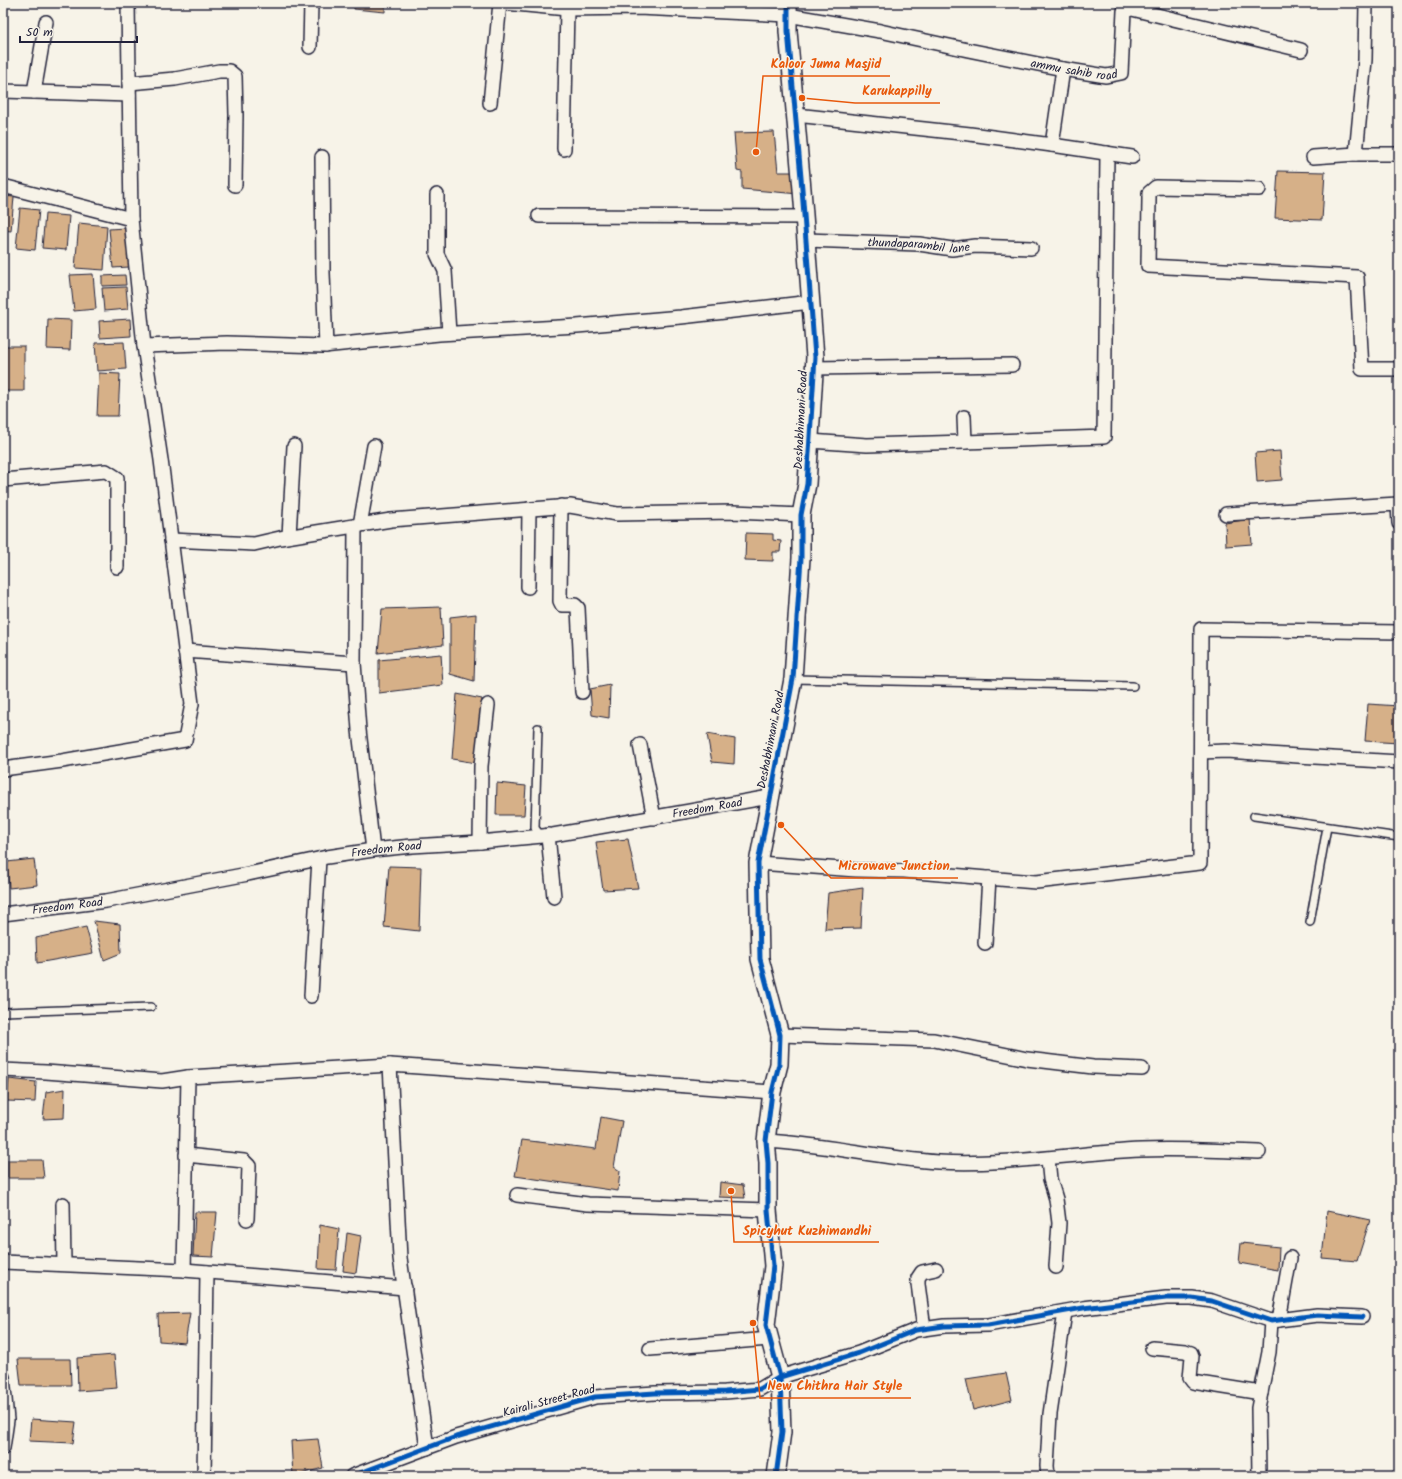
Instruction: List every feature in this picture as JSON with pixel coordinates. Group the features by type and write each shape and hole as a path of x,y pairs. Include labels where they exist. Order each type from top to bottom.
{"street":[{"path":"3,769 62,761 186,740 192,704 144,346 131,219 128,3"},
{"path":"310,48 311,3"},
{"path":"490,103 500,3"},
{"name":"ammu sahib road","path":"505,3 567,9 788,9 968,50 1106,76 1121,73 1124,11 1132,9 1146,8 1301,50"},
{"path":"1356,154 1365,60 1366,3"},
{"path":"564,149 567,9"},
{"name":"Deshabhimani Road","path":"776,1476 782,1432 780,1377 766,1325 773,1266 768,1210 768,1163 766,1141 772,1092 780,1064 780,1035 760,959 758,862 793,679 801,558 801,515 807,484 814,368 811,302 788,9"},
{"path":"34,92 46,22"},
{"path":"1052,145 1063,69"},
{"path":"3,91 34,92 129,89 174,79 219,71 229,71 235,76 235,185"},
{"path":"796,115 970,134 1132,157"},
{"path":"810,440 867,445 1104,437 1107,153"},
{"path":"1313,157 1356,154 1399,154"},
{"path":"322,158 323,274 326,346"},
{"path":"3,186 131,219"},
{"path":"1259,189 1156,187 1149,193 1148,266 1356,277 1362,369 1399,369"},
{"path":"437,195 436,254 445,271 449,333"},
{"path":"538,216 804,217"},
{"name":"thundaparambil lane","path":"806,240 919,244 952,248 975,246 1031,248"},
{"path":"144,346 227,343 326,346 449,333 577,326 673,318 811,302"},
{"path":"814,368 1012,365"},
{"path":"964,417 965,442"},
{"path":"288,536 294,446"},
{"path":"373,850 359,730 354,663 357,526 374,446"},
{"path":"3,480 106,471 117,478 117,567"},
{"path":"1226,514 1398,504 1399,523"},
{"path":"171,540 254,544 288,536 391,520 561,506 570,506 617,514 733,512 801,515"},
{"path":"561,506 560,601 562,605 575,605 578,608 582,692"},
{"path":"528,509 528,587"},
{"path":"758,862 856,870 904,871 1036,882 1200,863 1201,629 1399,632"},
{"path":"185,651 354,663"},
{"path":"480,842 481,766 488,705"},
{"path":"640,745 654,818"},
{"path":"1201,752 1226,751 1399,762"},
{"name":"Freedom Road","path":"3,914 106,901 319,859 373,850 545,836 770,797"},
{"path":"545,836 554,897"},
{"path":"311,996 319,859"},
{"path":"985,943 989,878"},
{"path":"780,1035 934,1040 1027,1059 1093,1067 1142,1069"},
{"path":"390,1065 400,1258 428,1448"},
{"path":"3,1070 162,1081 188,1077 390,1065 772,1092"},
{"path":"184,1270 188,1077"},
{"path":"766,1141 796,1142 842,1150 938,1162 992,1162 1048,1159 1086,1154 1142,1150 1259,1152"},
{"path":"186,1155 244,1161 249,1166 247,1218"},
{"path":"1048,1159 1050,1179 1056,1199 1059,1223 1056,1267"},
{"path":"517,1195 588,1204 768,1210"},
{"path":"62,1204 64,1264"},
{"path":"1259,1476 1258,1408 1275,1321 1290,1258"},
{"path":"3,1262 184,1270 405,1288"},
{"path":"924,1329 918,1278 922,1272 936,1269"},
{"path":"204,1476 207,1272"},
{"name":"Kairali Street Road","path":"352,1476 456,1437 595,1397 656,1393 725,1392 760,1389 780,1377 859,1353 916,1330 944,1326 988,1325 1065,1312 1166,1298 1192,1298 1212,1301 1275,1321"},
{"path":"1048,1476 1047,1466 1050,1414 1065,1312"},
{"path":"1275,1321 1317,1315 1362,1317"},
{"path":"650,1349 770,1339"},
{"path":"1152,1348 1185,1351 1191,1353 1190,1378 1193,1382 1261,1393"},
{"path":"3,1377 7,1420 3,1448"}],"lane":[{"path":"793,679 1133,686"},
{"path":"538,728 536,828 545,836"},
{"path":"1254,816 1399,837"},
{"path":"1310,922 1327,827"},
{"path":"3,1012 151,1007"}],"building":[{"path":"354,3 385,3 385,12 354,9"},
{"path":"774,132 778,172 795,172 799,194 742,189 742,172 737,171 734,133"},
{"path":"1278,171 1325,172 1322,220 1275,218"},
{"path":"3,196 14,197 11,231 3,230"},
{"path":"20,208 39,210 35,250 16,248"},
{"path":"45,214 69,216 66,250 42,248"},
{"path":"79,223 107,226 104,270 75,268"},
{"path":"125,228 129,267 113,268 109,229"},
{"path":"93,274 96,309 74,311 70,275"},
{"path":"125,275 126,285 102,286 102,276"},
{"path":"126,287 128,309 104,311 102,288"},
{"path":"48,319 71,320 70,350 47,349"},
{"path":"130,319 131,336 100,338 99,321"},
{"path":"124,342 126,369 97,371 95,343"},
{"path":"5,346 24,346 24,391 5,391"},
{"path":"99,373 120,374 118,416 97,416"},
{"path":"1280,451 1282,480 1257,482 1255,453"},
{"path":"1250,519 1252,544 1226,546 1225,523"},
{"path":"746,533 773,534 773,540 781,541 780,552 773,552 773,561 745,560"},
{"path":"441,607 443,645 378,653 382,609"},
{"path":"476,614 474,681 450,674 450,617"},
{"path":"441,654 443,685 379,693 379,660"},
{"path":"610,685 609,718 592,715 590,689"},
{"path":"457,694 482,699 476,763 452,759"},
{"path":"1368,704 1399,706 1399,743 1365,741"},
{"path":"707,734 735,739 734,764 712,762"},
{"path":"497,783 526,786 524,815 496,815"},
{"path":"628,839 638,888 603,890 596,842"},
{"path":"34,859 37,885 9,888 7,862"},
{"path":"389,866 421,867 419,931 384,927"},
{"path":"863,888 861,928 825,929 828,893"},
{"path":"94,921 120,924 121,953 104,960"},
{"path":"86,927 93,953 37,963 36,938"},
{"path":"9,1079 36,1082 35,1102 7,1101"},
{"path":"65,1089 64,1118 43,1119 46,1092"},
{"path":"601,1117 622,1121 614,1167 620,1171 618,1191 515,1176 522,1140 596,1149"},
{"path":"8,1160 42,1160 44,1178 8,1178"},
{"path":"720,1182 743,1185 745,1198 719,1197"},
{"path":"1327,1211 1370,1220 1357,1261 1322,1258"},
{"path":"195,1212 217,1212 213,1257 193,1256"},
{"path":"320,1225 339,1229 336,1270 318,1269"},
{"path":"347,1233 361,1236 356,1273 343,1271"},
{"path":"1241,1243 1279,1247 1278,1270 1239,1263"},
{"path":"190,1313 185,1343 159,1341 158,1314"},
{"path":"114,1355 117,1388 78,1391 77,1358"},
{"path":"18,1359 70,1359 71,1385 21,1385"},
{"path":"1006,1373 1012,1400 973,1410 966,1379"},
{"path":"31,1419 76,1422 73,1443 29,1441"},
{"path":"318,1439 323,1468 293,1476 291,1441"},
{"path":"116,1472 115,1476 78,1476"}],"cycle path":[{"path":"776,1476 782,1432 780,1377 766,1325 773,1266 768,1210 768,1163 766,1141 772,1092 779,1064 780,1035 760,959 758,863 793,679 801,558 801,515 807,484 815,357 788,31 788,3"},
{"path":"352,1476 456,1437 595,1397 655,1393 725,1392 760,1389 780,1377 859,1353 916,1330 944,1326 988,1325 1083,1308 1166,1298 1192,1298 1212,1301 1271,1321 1317,1315 1362,1317"}],"place":[{"name":"Karukappilly","path":"802,98"},
{"name":"Kaloor Juma Masjid","path":"756,152"},
{"name":"Microwave Junction","path":"781,825"},
{"name":"Spicyhut Kuzhimandhi","path":"731,1191"},
{"name":"New Chithra Hair Style","path":"753,1323"}]}
